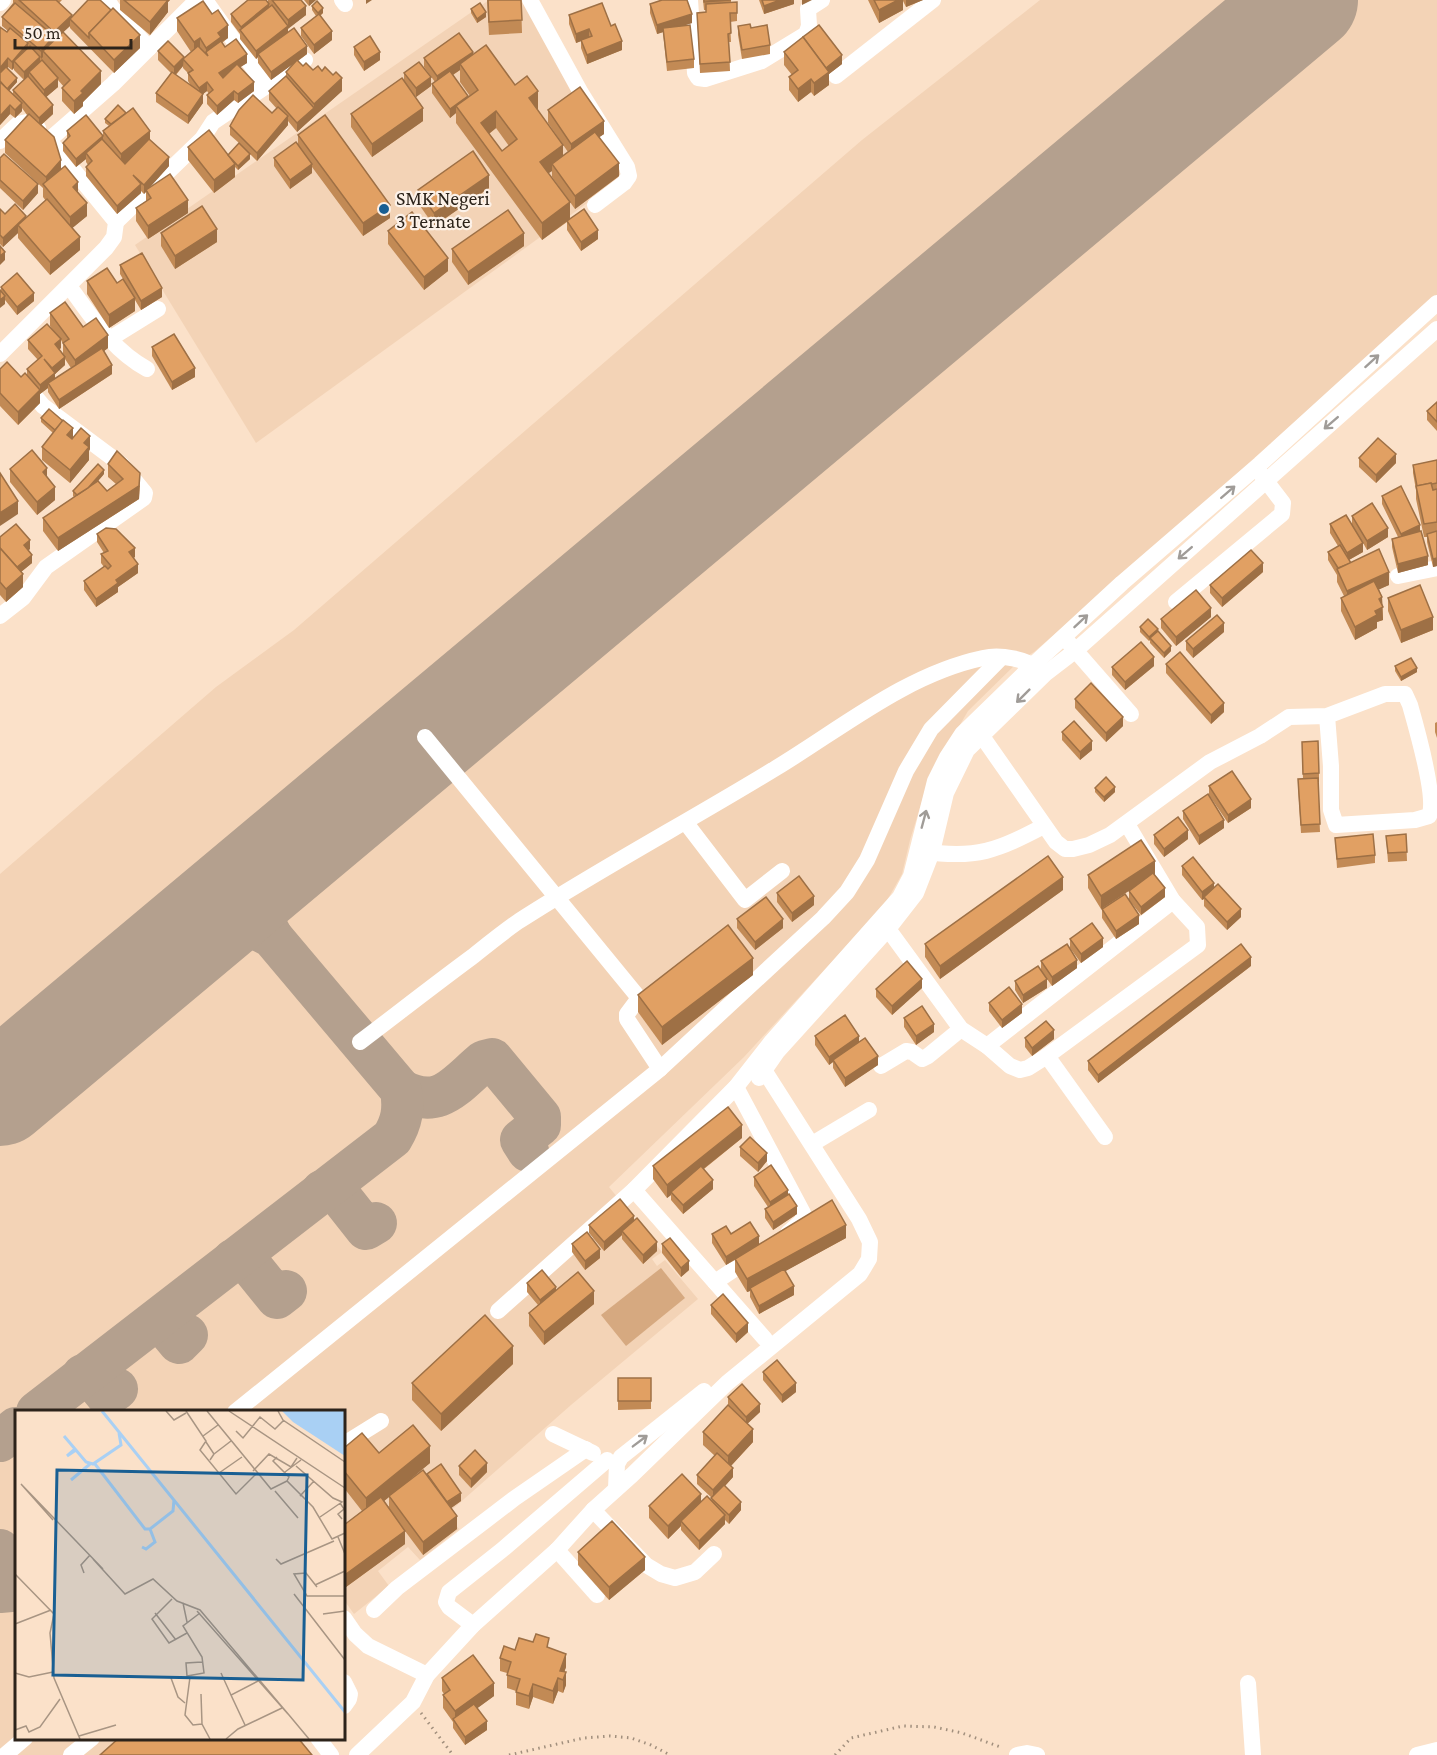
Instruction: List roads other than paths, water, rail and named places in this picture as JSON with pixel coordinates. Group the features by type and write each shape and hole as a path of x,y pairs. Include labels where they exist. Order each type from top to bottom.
{"street":[{"path":"107,0 149,48"},
{"path":"48,140 113,84 197,0"},
{"path":"205,0 266,86"},
{"path":"530,0 581,93 627,167 629,176 624,183 595,205"},
{"path":"690,0 695,73 698,78 705,79 762,62 806,34 809,26 808,9 822,0"},
{"path":"836,76 933,0"},
{"path":"0,616 23,598 46,567 144,498 145,493 122,465 44,406 0,356 114,237 116,222 202,139 213,122 305,60"},
{"path":"0,141 18,124 27,122 35,125 116,222"},
{"path":"69,286 108,340 133,361 147,369"},
{"path":"360,1042 517,923 686,823 886,698 922,679 987,657 1002,657 1039,669 1075,651 1437,303"},
{"path":"108,340 158,309"},
{"path":"498,1311 634,1190 736,1087 777,1052 888,929 916,893 925,851 935,781 947,756 962,734 978,730 1039,669 1064,637 1122,583 1261,474 1437,329"},
{"path":"1176,602 1282,514 1284,502 1261,474"},
{"path":"1398,576 1437,568"},
{"path":"1064,637 1131,714"},
{"path":"237,1410 660,1069 823,918 847,892 867,860 906,771 931,729 1002,657"},
{"path":"978,730 1056,843 1065,849 1073,849 1089,845 1127,824 1210,762 1260,736 1288,717 1327,716 1385,694 1405,694 1410,705 1434,797 1429,816 1415,820 1336,825 1331,810 1331,766 1327,716"},
{"path":"425,737 639,998"},
{"path":"686,823 746,900 782,872"},
{"path":"888,929 962,1029 1010,1066 1020,1070 1047,1056 1198,945 1197,927 1173,901 1127,824"},
{"path":"925,851 972,854 986,852 1006,846 1044,826"},
{"path":"757,1070 900,897 925,851"},
{"path":"987,1046 1173,901"},
{"path":"655,985 639,998 627,1014 627,1019 660,1069"},
{"path":"882,1066 906,1051 922,1059 962,1029"},
{"path":"1047,1056 1105,1137"},
{"path":"357,1755 413,1702 427,1675 474,1625 557,1550 592,1510 727,1383 860,1274 869,1259 870,1242 859,1219 812,1144 757,1070"},
{"path":"474,1625 449,1607 446,1602 449,1592 612,1462 689,1404 765,1339 822,1296 852,1270 857,1262 859,1241 850,1223 757,1070"},
{"path":"714,1282 768,1247 803,1220 803,1213 736,1087"},
{"path":"812,1144 869,1110"},
{"path":"634,1190 765,1339"},
{"path":"345,1443 381,1421"},
{"path":"553,1434 612,1462"},
{"path":"374,1610 397,1588 515,1498 586,1449"},
{"path":"612,1462 616,1489"},
{"path":"592,1510 646,1565 661,1574 675,1578 695,1572 714,1554"},
{"path":"557,1550 597,1595"},
{"path":"345,1619 355,1634 368,1646 427,1675"},
{"path":"1248,1683 1253,1755"},
{"path":"345,1684 350,1694 345,1705"},
{"path":"5,1755 23,1740"},
{"path":"71,1755 90,1740"},
{"path":"320,1740 331,1755"},
{"path":"1417,1755 1437,1750"},
{"path":"1018,1755 1027,1753 1037,1755"}],"place":[{"name":"SMK Negeri 3 Ternate","path":"384,209"}]}
